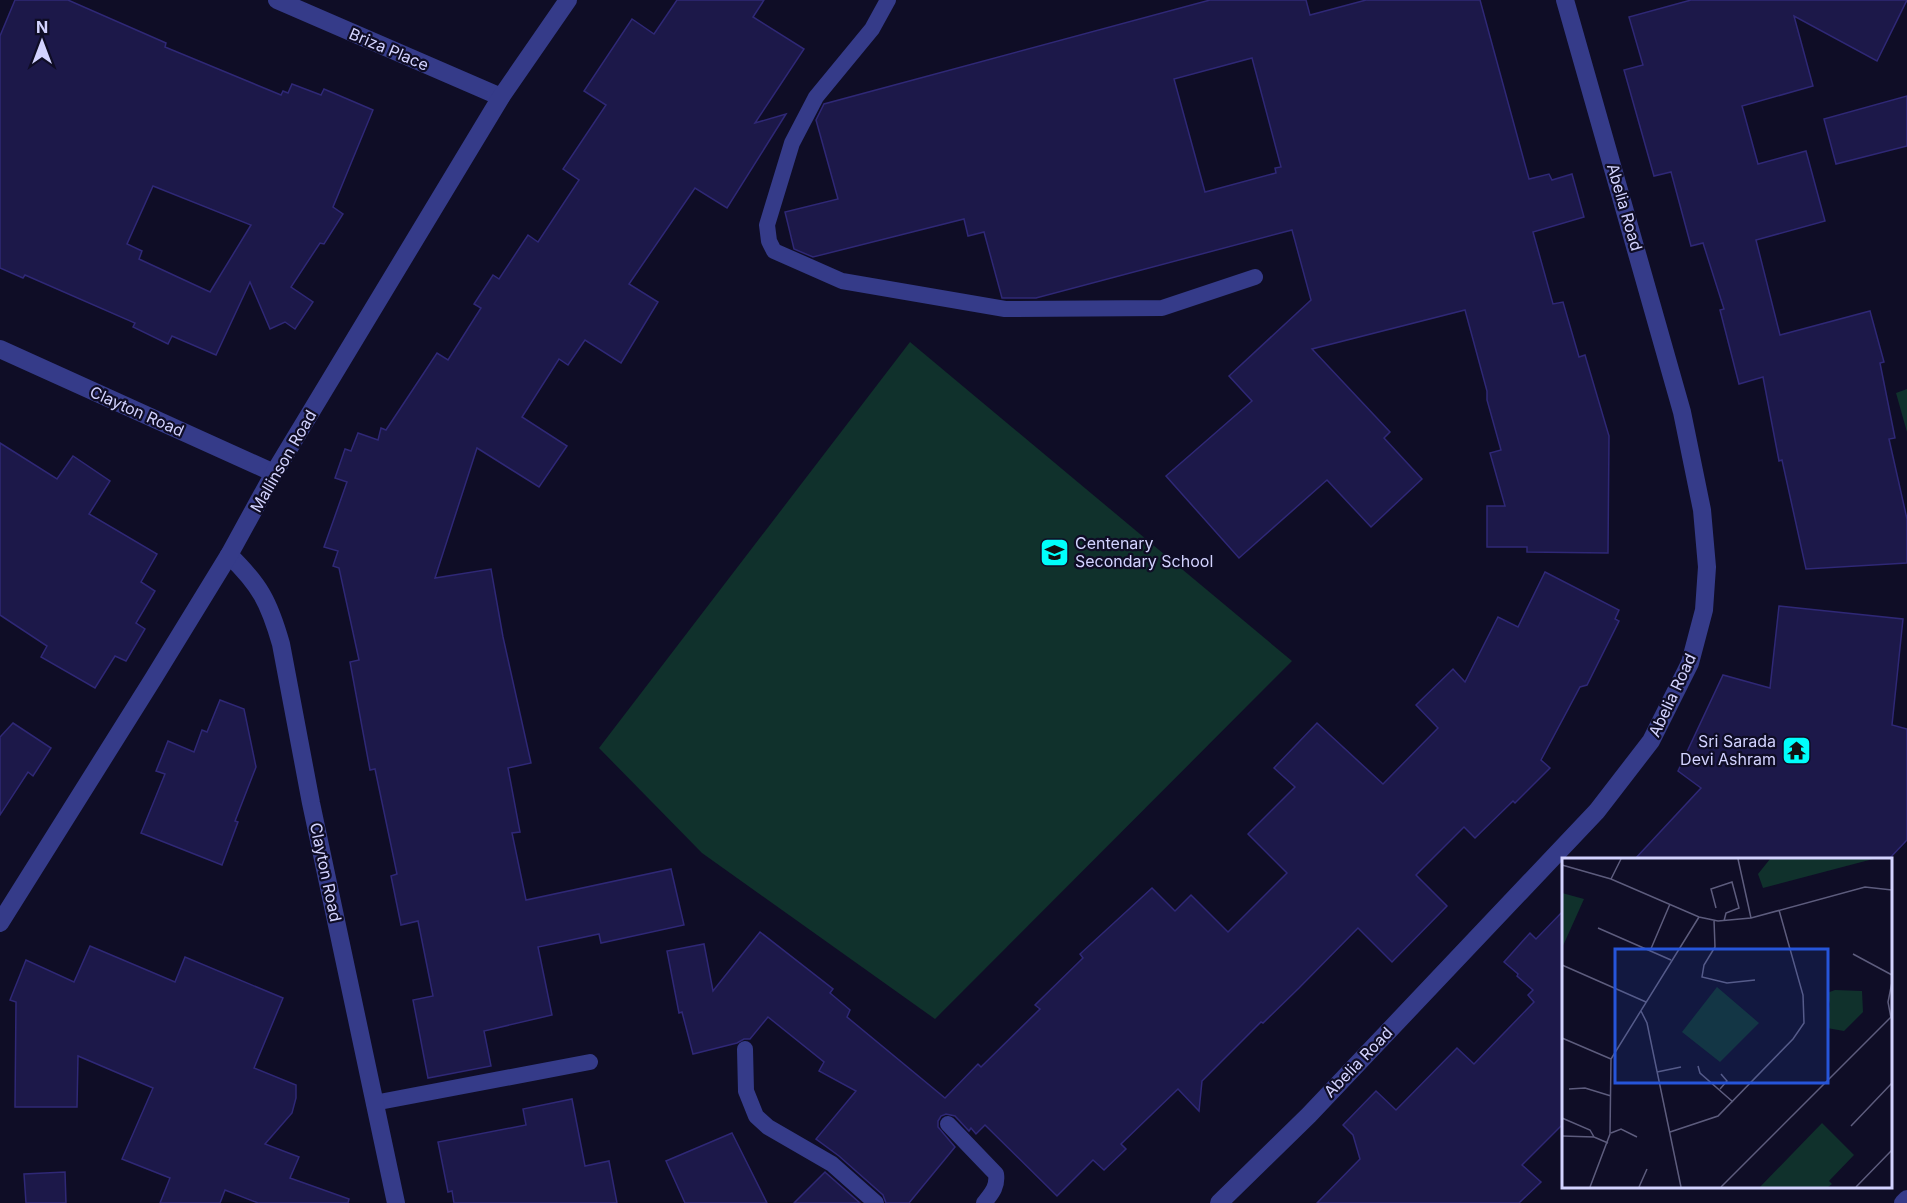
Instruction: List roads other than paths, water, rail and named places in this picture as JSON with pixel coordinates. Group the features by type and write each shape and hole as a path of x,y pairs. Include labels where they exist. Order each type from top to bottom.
{"street":[{"name":"Briza Place","path":"277,0 317,8 501,97"},
{"name":"Mallinson Road","path":"0,923 229,555 274,473 501,97 568,0"},
{"name":"Abelia Road","path":"1219,1203 1309,1115 1597,811 1651,741 1690,663 1704,610 1707,567 1702,510 1682,412 1565,0"},
{"name":"Clayton Road","path":"0,349 274,473"},
{"name":"Clayton Road","path":"229,555 249,574 264,596 281,644 311,803 396,1203"},
{"path":"1903,1203 1907,1199"}],"lane":[{"path":"888,0 872,29 816,97 792,143 766,225 769,241 774,251 842,281 1005,309 1162,308 1255,277"},
{"path":"745,1049 747,1091 756,1116 768,1127 832,1164 876,1203"},
{"path":"374,1103 590,1062"},
{"path":"948,1124 996,1174 997,1182 994,1190 984,1203"}],"place":[{"name":"Centenary Secondary School","path":"1054,552"},
{"name":"Sri Sarada Devi Ashram","path":"1797,750"}]}
